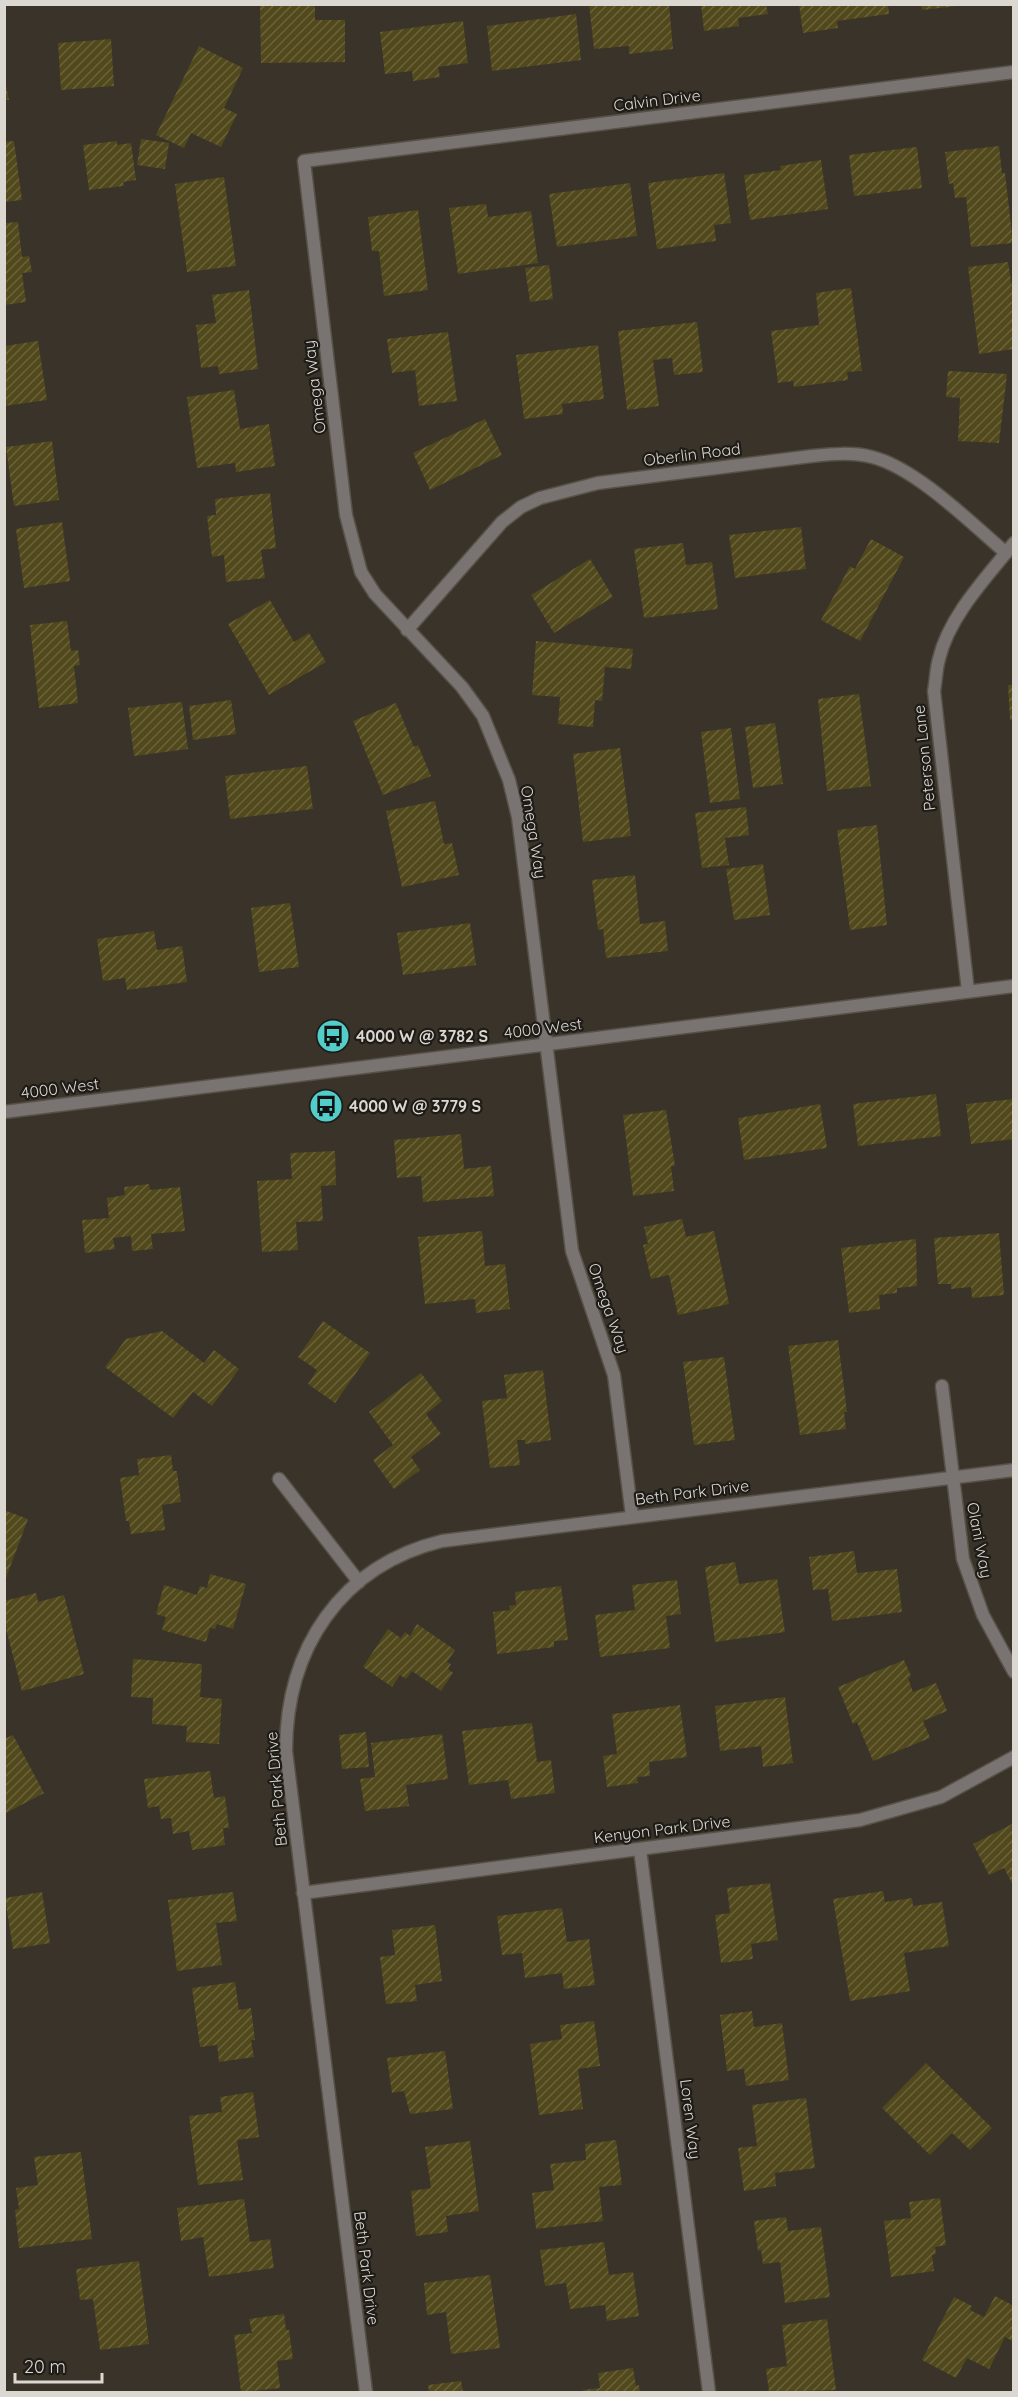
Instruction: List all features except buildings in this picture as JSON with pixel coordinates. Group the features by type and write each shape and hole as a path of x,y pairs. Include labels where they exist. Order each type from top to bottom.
{"street":[{"name":"Calvin Drive","path":"304,161 1014,72"},
{"name":"Omega Way","path":"304,161 352,544 361,572 375,594 462,687 483,716 509,780 518,817 572,1251 614,1375 632,1516"},
{"name":"Oberlin Road","path":"407,630 502,522 521,507 556,493 598,483 812,456 844,453 872,456 902,468 1010,548"},
{"name":"Peterson Lane","path":"968,991 934,691 939,658 950,631 975,592 1010,548"},
{"name":"4000 West","path":"4,1112 1014,986"},
{"name":"Olani Way","path":"942,1386 963,1559 972,1588 997,1643 1014,1672"},
{"name":"Beth Park Drive","path":"366,2392 288,1775 286,1727 289,1703 301,1658 325,1617 358,1582 399,1555 442,1541 1014,1470"},
{"path":"279,1479 358,1582"},
{"name":"Kenyon Park Drive","path":"303,1893 860,1820 888,1814 941,1797 1014,1757"},
{"name":"Loren Way","path":"640,1849 709,2392"}],"place":[{"name":"4000 W @ 3782 S","path":"333,1036"},
{"name":"4000 W @ 3779 S","path":"326,1106"}]}
